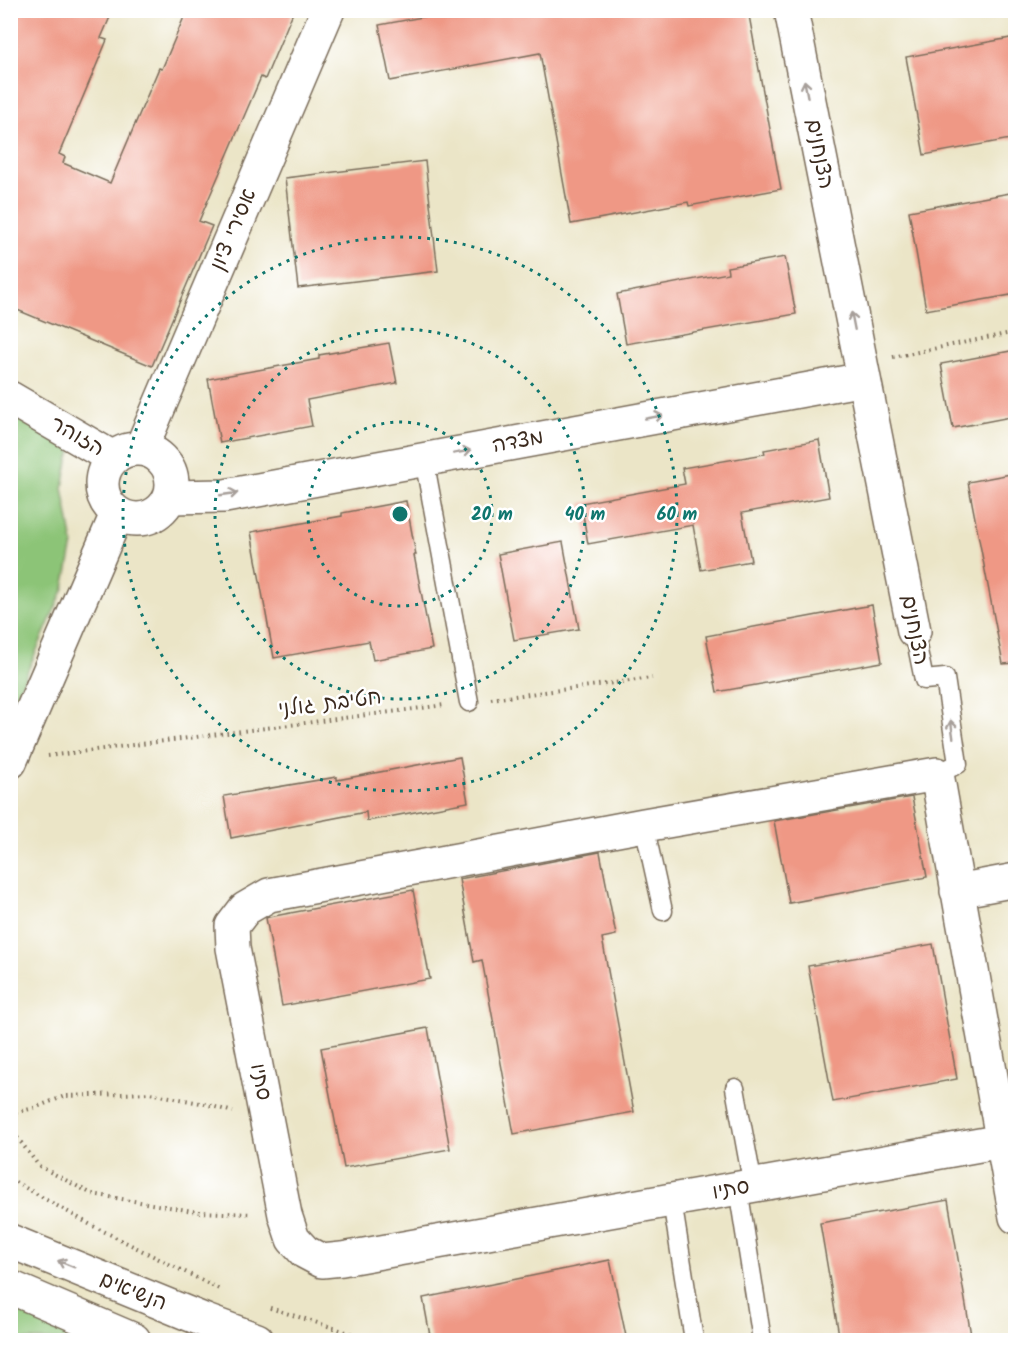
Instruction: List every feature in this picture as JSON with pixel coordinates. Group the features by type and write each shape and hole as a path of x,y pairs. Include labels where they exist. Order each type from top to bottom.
{"street":[{"name":"אסירי ציון","path":"127,453 328,10"},
{"name":"הצנחנים","path":"791,10 914,631"},
{"name":"מצדה","path":"170,497 225,496 424,459 862,371"},
{"name":"הזוהר","path":"10,398 127,453"},
{"path":"127,453 153,453 164,461 170,472 172,484 170,497 164,508 142,520 129,519 117,514 108,505 102,493 101,481 105,468 127,453"},
{"path":"11,761 117,514"},
{"path":"937,774 1016,1217"},
{"name":"סתיו","path":"937,774 644,825 269,895 244,909 232,926 233,948 285,1215 293,1239 305,1252 322,1261 1002,1141"},
{"path":"957,891 1016,880"},
{"name":"הנשיאים","path":"10,1242 257,1341"},
{"name":"הנשיאים","path":"10,1287 134,1341"}],"lane":[{"path":"424,459 469,702"},
{"name":"הצנחנים","path":"914,631 924,680 945,678 958,764 937,774"},
{"path":"644,825 663,911"},
{"path":"735,1088 762,1341"},
{"path":"672,1201 694,1341"}],"path":[{"path":"862,371 1016,332"},
{"name":"חטיבת גולני","path":"11,761 652,678"},
{"path":"10,1114 65,1096 150,1093 267,1119"},
{"path":"10,1128 39,1166 92,1194 199,1212 285,1215"},
{"path":"10,1179 91,1225 228,1293"},
{"path":"261,1305 372,1341"}],"green space":[{"path":"11,414 73,445 63,488 73,544 64,588 11,709"},
{"path":"11,1299 107,1340 11,1340"}],"building":[{"path":"10,10 113,10 101,38 107,40 59,154 65,157 63,163 110,183 159,68 162,69 187,10 294,10 265,79 261,77 199,221 212,226 152,366 10,307"},
{"path":"460,10 748,10 781,189 689,206 688,202 571,224 540,53 390,81 379,25"},
{"path":"1016,37 1016,138 924,155 906,57"},
{"path":"425,161 438,271 298,288 285,178"},
{"path":"1016,192 1016,294 926,310 909,211"},
{"path":"785,257 796,314 626,344 617,294 728,273 727,267"},
{"path":"389,343 397,383 307,400 312,426 220,443 208,379 319,359 319,355"},
{"path":"1016,350 1016,416 953,428 941,364"},
{"path":"819,440 829,497 742,513 751,561 701,570 693,525 588,544 581,503 685,484 682,468 765,454 764,450"},
{"path":"1016,473 1016,663 1003,664 968,482"},
{"path":"406,501 432,649 373,660 369,641 274,658 251,532 342,516 342,513"},
{"path":"563,542 579,629 514,640 498,554"},
{"path":"872,605 882,662 717,692 706,636"},
{"path":"460,757 468,802 367,821 366,812 231,838 224,796 337,777 337,780"},
{"path":"912,797 927,877 789,903 774,821"},
{"path":"600,852 616,935 602,938 634,1112 514,1134 482,960 474,962 459,879"},
{"path":"413,890 430,979 282,1006 266,918"},
{"path":"933,944 957,1079 833,1102 808,966"},
{"path":"428,1028 450,1149 344,1168 321,1048"},
{"path":"948,1200 972,1341 840,1341 820,1223"},
{"path":"610,1260 627,1341 431,1341 423,1298"}]}
